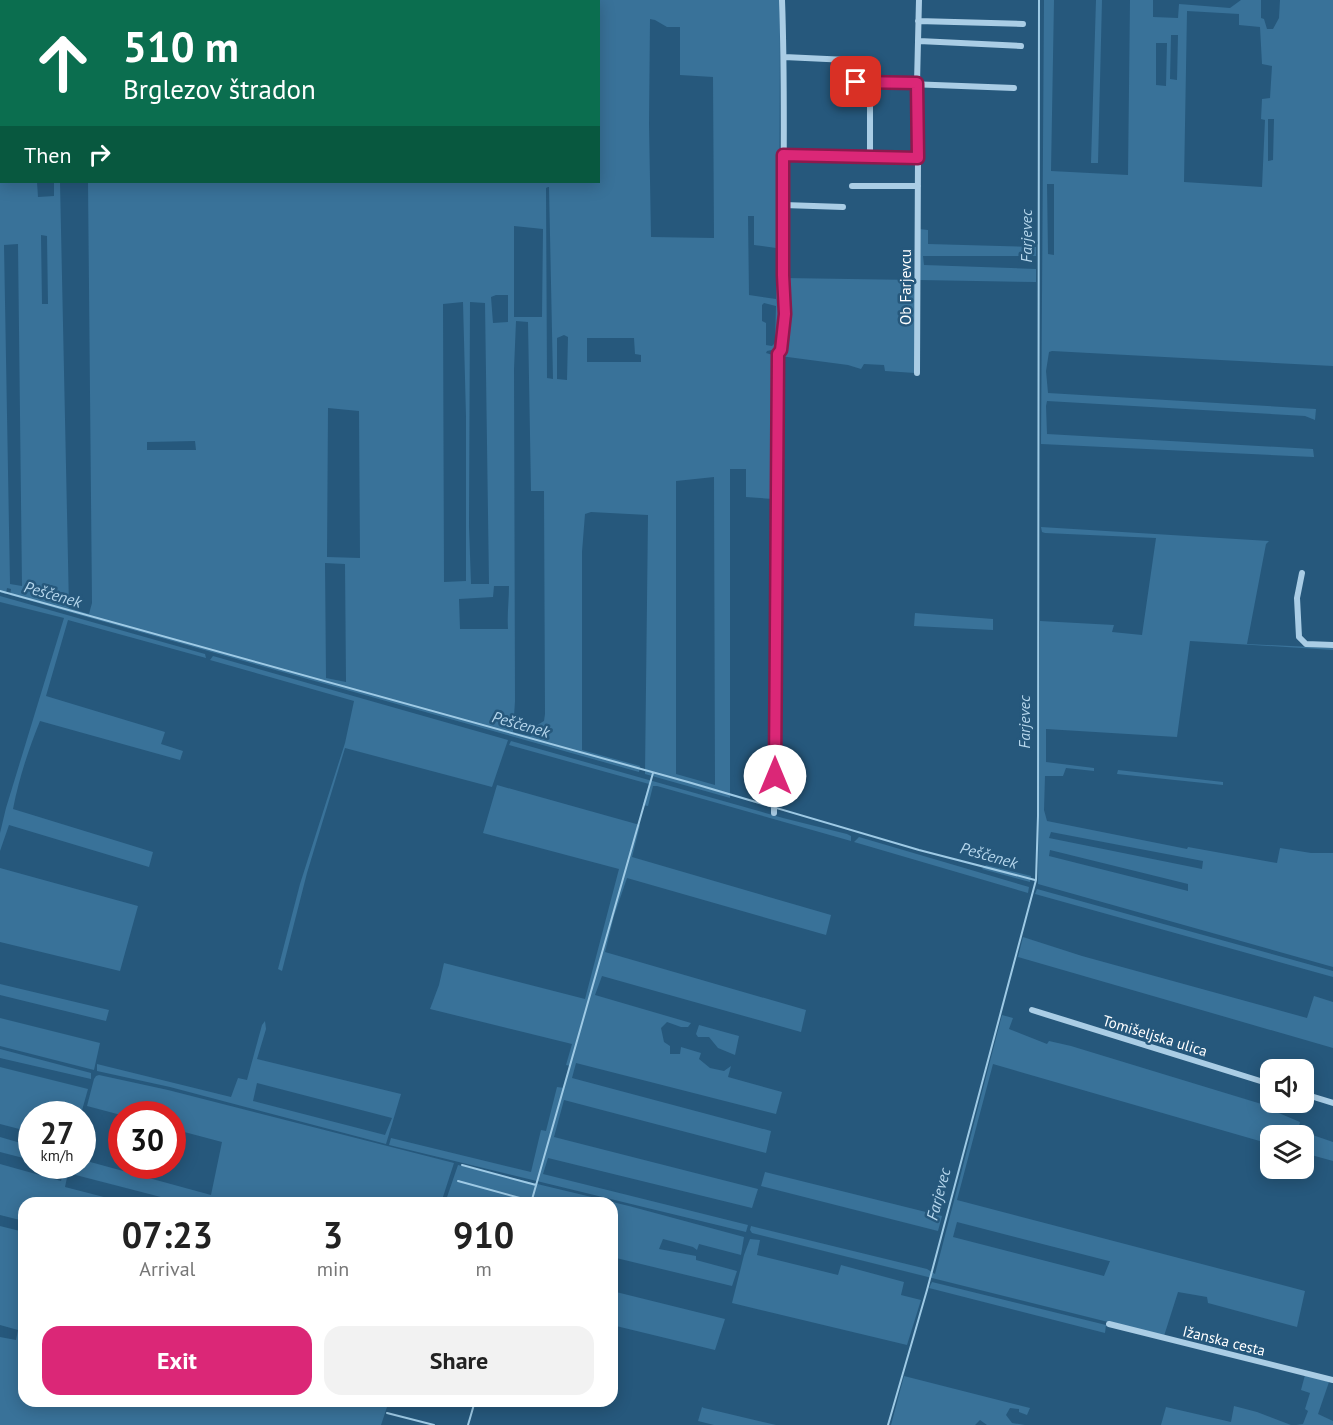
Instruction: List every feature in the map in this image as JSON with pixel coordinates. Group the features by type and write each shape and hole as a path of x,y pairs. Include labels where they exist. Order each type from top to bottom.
{"street":[{"path":"774,813 778,354 781,350 785,314 782,0"},
{"path":"783,155 918,158 919,0"},
{"path":"918,21 1023,24"},
{"path":"919,41 1021,46"},
{"path":"784,57 848,60"},
{"path":"856,82 1014,88"},
{"path":"870,107 870,157"},
{"name":"Ob Farjevcu","path":"917,374 918,158"},
{"path":"852,186 918,186"},
{"path":"784,205 843,207"},
{"path":"1302,573 1297,598 1299,637 1306,644 1333,645"},
{"name":"Tomišeljska ulica","path":"1032,1010 1260,1081"},
{"path":"1314,1097 1333,1103"},
{"name":"Ižanska cesta","path":"1109,1324 1333,1380"}],"shaded area":[{"path":"600,0 780,0 779,342 776,349 766,353 773,355 773,499 746,497 746,469 730,469 730,798 645,774 648,515 591,512 585,514 582,552 582,750 640,766 639,772 10,595 11,589 7,588 6,594 0,592 0,183 37,183 38,197 54,196 54,183 60,183 69,608 89,614 92,603 88,183 600,183","holes":["650,19 667,27 680,27 680,75 713,77 714,238 651,237 649,124","549,187 553,379 547,378 546,188","748,216 754,216 754,245 776,248 776,299 749,295","514,226 543,229 542,317 514,317","41,235 47,236 48,304 42,304","18,244 22,586 10,584 4,245","508,295 508,322 493,323 491,297","463,302 466,581 444,582 443,304","470,302 485,303 489,584 471,584 469,527","764,303 776,306 775,343 772,346 766,345 766,323 762,321 762,305","516,321 528,322 531,491 544,491 545,714 544,721 534,727 531,736 513,732 515,701 514,369","564,335 568,337 567,380 557,379 557,338","587,338 634,338 635,354 641,355 641,362 587,362","328,408 359,411 360,558 327,557","195,441 196,450 147,450 147,442","714,477 715,785 676,774 676,481","325,563 345,564 346,682 326,678","494,586 509,586 508,629 460,629 459,599 493,597"]},
{"path":"1044,0 1054,0 1051,171 1128,175 1130,0 1153,0 1153,17 1178,18 1179,4 1230,8 1241,0 1261,0 1261,18 1264,19 1267,29 1273,29 1279,18 1280,0 1333,0 1333,366 1052,351 1049,352 1046,371 1048,393 1316,409 1315,420 1305,416 1047,401 1047,434 1313,449 1314,457 1041,444","holes":["1187,11 1239,14 1239,25 1260,27 1262,64 1272,66 1270,98 1262,99 1261,119 1265,120 1262,187 1184,182","1171,35 1178,35 1177,80 1170,79","1156,43 1167,43 1166,86 1156,85","1268,119 1274,119 1273,160 1268,161","1047,184 1054,184 1054,255 1048,254"]},
{"path":"1096,0 1102,0 1098,163 1091,163"},
{"path":"919,229 928,230 928,244 1036,247 1036,256 923,256 924,265 1036,269 1036,282 919,280"},
{"path":"784,278 915,280 915,373 885,371 884,365 864,364 861,369 848,365 780,356"},
{"path":"1041,527 1269,541 1266,544 1247,644 1333,648 1333,650 1190,641 1177,737 1046,729 1046,762 1094,768 1094,771 1066,768 1063,776 1045,776 1044,810 1047,821 1187,849 1188,847 1277,863 1280,848 1311,853 1333,853 1333,967 1038,884 1040,621 1114,625 1112,632 1142,635 1156,538 1042,532","holes":["1051,832 1203,861 1202,869 1049,838","1050,850 1188,884 1188,891 1049,856"]},
{"path":"0,596 205,654 206,658 68,620 46,696 165,732 161,744 183,751 180,760 40,721 18,786 13,809 153,852 149,867 9,825 0,851 0,833 6,808 64,618 0,602"},
{"path":"915,613 993,619 993,630 914,626"},
{"path":"213,656 508,740 492,787 345,748 307,873 282,971 278,969 300,884 345,743 354,701 210,660"},
{"path":"511,741 847,834 851,836 851,841 657,786 653,786 648,806 643,805 649,784 509,745"},
{"path":"1118,770 1223,782 1223,785 1117,774"},
{"path":"497,785 640,825 632,857 831,915 826,935 627,878 605,952 806,1010 801,1032 602,976 595,995 691,1023 688,1027 681,1027 667,1022 661,1028 664,1042 670,1046 670,1054 680,1054 681,1047 701,1053 699,1059 710,1068 724,1071 731,1066 728,1077 782,1092 776,1114 576,1063 572,1078 771,1131 766,1153 564,1100 554,1137 758,1189 752,1208 548,1158 543,1174 748,1225 746,1232 618,1201 618,1197 602,1197 389,1145 391,1138 531,1172 541,1130 546,1131 557,1087 564,1088 570,1066 566,1065 572,1044 430,1009 444,963 585,999 619,869 483,833"},
{"path":"859,837 1029,887 1028,893 854,842"},
{"path":"986,865 1031,876 1030,882 982,869"},
{"path":"0,868 138,906 120,971 0,942"},
{"path":"1037,889 1333,971 1333,977 1035,894"},
{"path":"1023,937 1082,956 1307,1018 1314,996 1333,1002 1333,1048 1018,957"},
{"path":"0,984 109,1010 106,1021 0,995"},
{"path":"1002,1015 1013,1018 1009,1029 1047,1044 1049,1041 1071,1046 1260,1104 1260,1113 1279,1113 1300,1122 1299,1125 1260,1125 1260,1141 993,1064 957,1200 1305,1291 1297,1327 1208,1303 1207,1297 1178,1292 1164,1336 752,1233 750,1230 751,1226 927,1269 935,1274","holes":["957,1222 1110,1261 1104,1276 953,1237"]},
{"path":"0,1018 100,1043 94,1070 0,1046"},
{"path":"265,1021 266,1029 257,1059 401,1094 386,1144 170,1087 97,1071 97,1064 231,1097 238,1078 247,1080","holes":["257,1083 392,1118 385,1135 253,1101"]},
{"path":"699,1025 739,1036 735,1055 718,1048 709,1037 698,1037 696,1034"},
{"path":"0,1049 91,1073 91,1079 0,1058"},
{"path":"0,1067 88,1089 85,1101 18,1101 18,1129 0,1124"},
{"path":"99,1075 168,1090 454,1163 443,1197 161,1197 91,1179 96,1179 96,1164 108,1167 108,1179 152,1179 211,1195 222,1142 186,1132 186,1101 108,1101 108,1112 96,1108 96,1101 88,1101 94,1079"},
{"path":"1314,1135 1333,1142 1333,1161 1314,1156"},
{"path":"0,1137 18,1142 18,1157 0,1152"},
{"path":"0,1164 18,1169 18,1179 61,1181 67,1179 65,1187 104,1197 18,1197 18,1220 0,1215"},
{"path":"458,1165 591,1197 447,1197"},
{"path":"765,1172 942,1216 938,1231 761,1186"},
{"path":"618,1203 744,1237 741,1255 699,1244 697,1250 663,1239 659,1249 696,1256 696,1260 737,1271 732,1286 618,1258"},
{"path":"0,1226 18,1230 18,1330 0,1325"},
{"path":"750,1239 760,1240 757,1255 838,1275 841,1265 904,1282 901,1295 921,1300 907,1345 732,1303"},
{"path":"932,1282 1106,1325 1105,1333 929,1288"},
{"path":"618,1292 725,1319 715,1350 618,1326"},
{"path":"18,1330 18,1407 387,1407 381,1425 0,1425 0,1337 16,1340"},
{"path":"1305,1375 1329,1382 1318,1414 1333,1421 1333,1425 1296,1425 1303,1424 1308,1411 1305,1409 1310,1393 1301,1390"},
{"path":"904,1376 1030,1408 1027,1415 1019,1412 1019,1409 1010,1408 1006,1415 1012,1423 1025,1425 987,1425 980,1420 975,1425 891,1425"},
{"path":"1234,1406 1291,1425 1161,1425 1166,1407 1231,1422"},
{"path":"702,1407 776,1425 714,1425 698,1421"}],"waterway":[{"name":"Farjevec","path":"888,1425 927,1290 1036,880 1039,0"},
{"name":"Peščenek","path":"0,591 688,782 919,850 1035,880"},
{"path":"533,1197 653,773"},
{"path":"462,1165 536,1185"},
{"path":"458,1181 516,1197"},
{"path":"468,1425 473,1407"},
{"path":"387,1413 434,1425"}],"route":[{"path":"775,776 778,354 783,340 785,314 783,155 918,158 917,83 856,82"}]}
